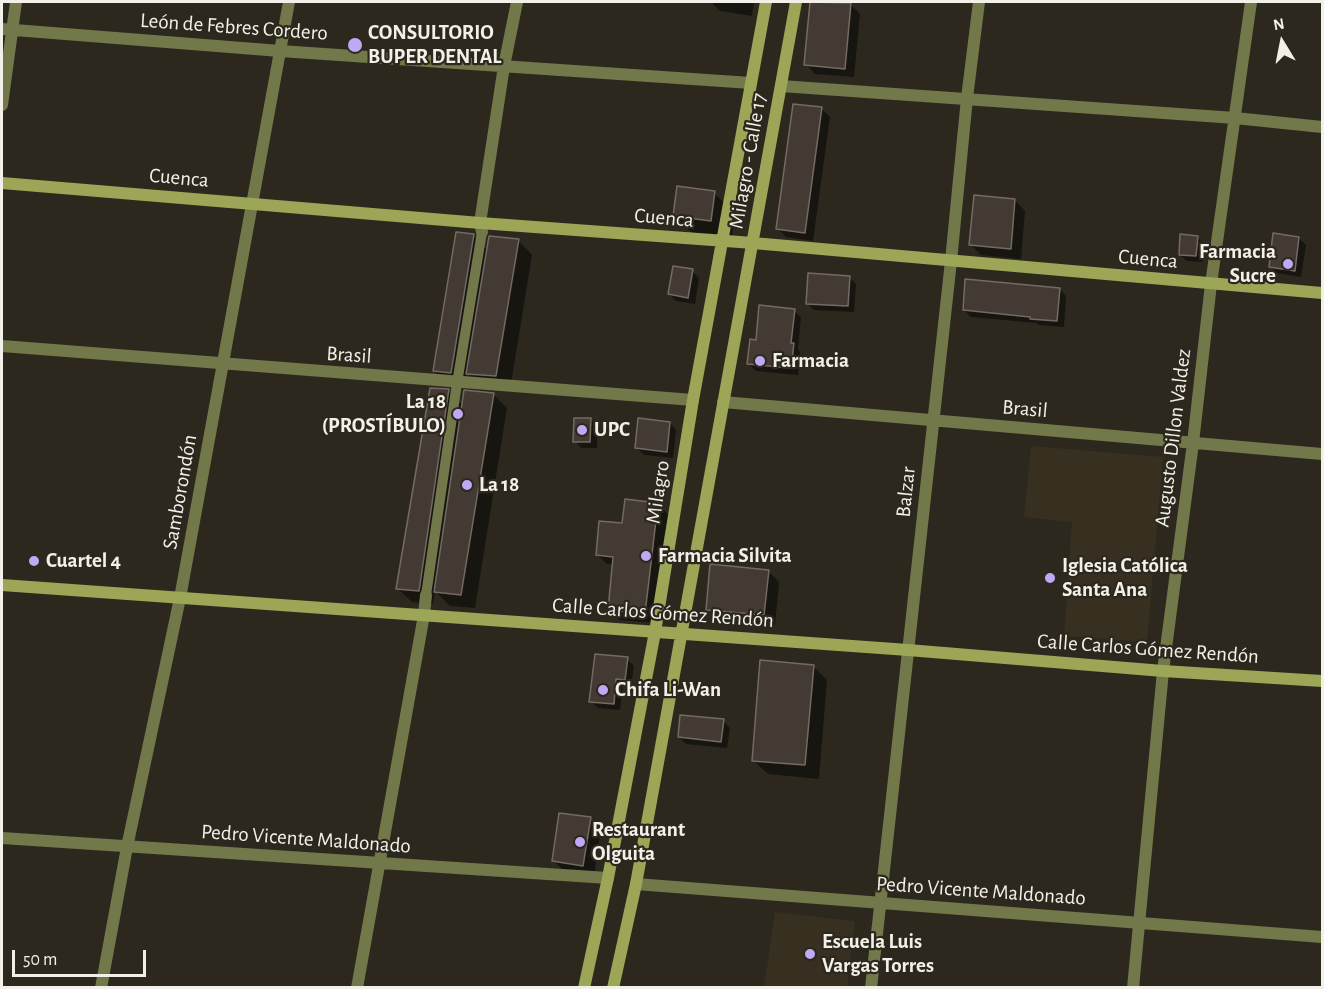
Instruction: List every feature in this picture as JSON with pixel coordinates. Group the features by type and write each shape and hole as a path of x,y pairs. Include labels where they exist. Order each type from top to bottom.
{"main road":[{"name":"Milagro","path":"584,987 608,878 655,632 693,400 766,2"},
{"path":"782,86 796,2"},
{"name":"Milagro - Calle 17","path":"753,243 782,86"},
{"name":"Cuenca","path":"2,183 252,203 481,227 753,243 1323,293"},
{"path":"613,987 636,884 753,243"},
{"name":"Calle Carlos Gómez Rendón","path":"2,585 1323,681"}],"street":[{"path":"2,105 7,30 16,2"},
{"name":"Samborondón","path":"101,987 127,847 180,598 289,2"},
{"path":"357,987 424,615 504,66 518,2"},
{"name":"Balzar","path":"871,987 979,2"},
{"name":"Augusto Dillon Valdez","path":"1133,987 1163,671 1211,284 1251,2"},
{"name":"León de Febres Cordero","path":"7,30 751,83"},
{"path":"782,86 1235,118 1323,127"},
{"name":"Brasil","path":"2,346 693,400"},
{"name":"Brasil","path":"723,402 1323,454"},
{"name":"Pedro Vicente Maldonado","path":"2,838 608,878"},
{"name":"Pedro Vicente Maldonado","path":"636,884 1323,938"}],"shaded area":[{"path":"1031,446 1163,457 1147,642 1064,636 1072,522 1024,517"},
{"name":"Escuela Luis Vargas Torres","path":"775,912 855,921 847,987 764,987"}],"building":[{"path":"810,2 851,3 845,69 804,65"},
{"path":"793,104 822,107 805,233 776,229"},
{"path":"677,186 715,191 711,221 673,216"},
{"path":"974,195 1015,199 1011,249 969,245"},
{"path":"456,232 474,234 451,373 433,371"},
{"path":"1273,233 1299,237 1295,271 1269,267"},
{"path":"1180,234 1198,236 1196,256 1179,255"},
{"path":"489,236 519,239 496,376 466,374"},
{"path":"673,266 693,269 688,298 668,294"},
{"path":"808,273 850,276 848,306 806,304"},
{"path":"965,279 1060,288 1057,321 963,310"},
{"path":"759,305 795,309 791,368 747,364 750,339 756,340"},
{"path":"430,388 449,389 419,591 396,589"},
{"path":"464,390 494,393 461,595 434,592"},
{"name":"UPC","path":"574,418 591,418 590,442 573,442"},
{"path":"638,418 670,422 667,452 635,448"},
{"path":"625,499 658,503 645,614 608,610 613,557 596,555 599,521 622,523"},
{"path":"710,564 769,570 764,615 706,610"},
{"path":"595,654 628,657 625,680 616,679 614,704 589,702"},
{"path":"760,660 814,665 805,765 752,761"},
{"path":"680,715 724,719 721,742 678,737"},
{"path":"559,813 591,817 583,866 552,861"}],"place":[{"name":"CONSULTORIO BUPER DENTAL","path":"355,45"},
{"name":"Farmacia Sucre","path":"1288,264"},
{"name":"Farmacia","path":"760,361"},
{"name":"La 18 (PROSTÍBULO)","path":"458,414"},
{"name":"UPC","path":"582,430"},
{"name":"La 18","path":"467,485"},
{"name":"Farmacia Silvita","path":"646,556"},
{"name":"Cuartel 4","path":"34,561"},
{"name":"Iglesia Católica Santa Ana","path":"1050,578"},
{"name":"Chifa Li-Wan","path":"603,690"},
{"name":"Restaurant Olguita","path":"580,842"},
{"name":"Escuela Luis Vargas Torres","path":"810,954"}]}
